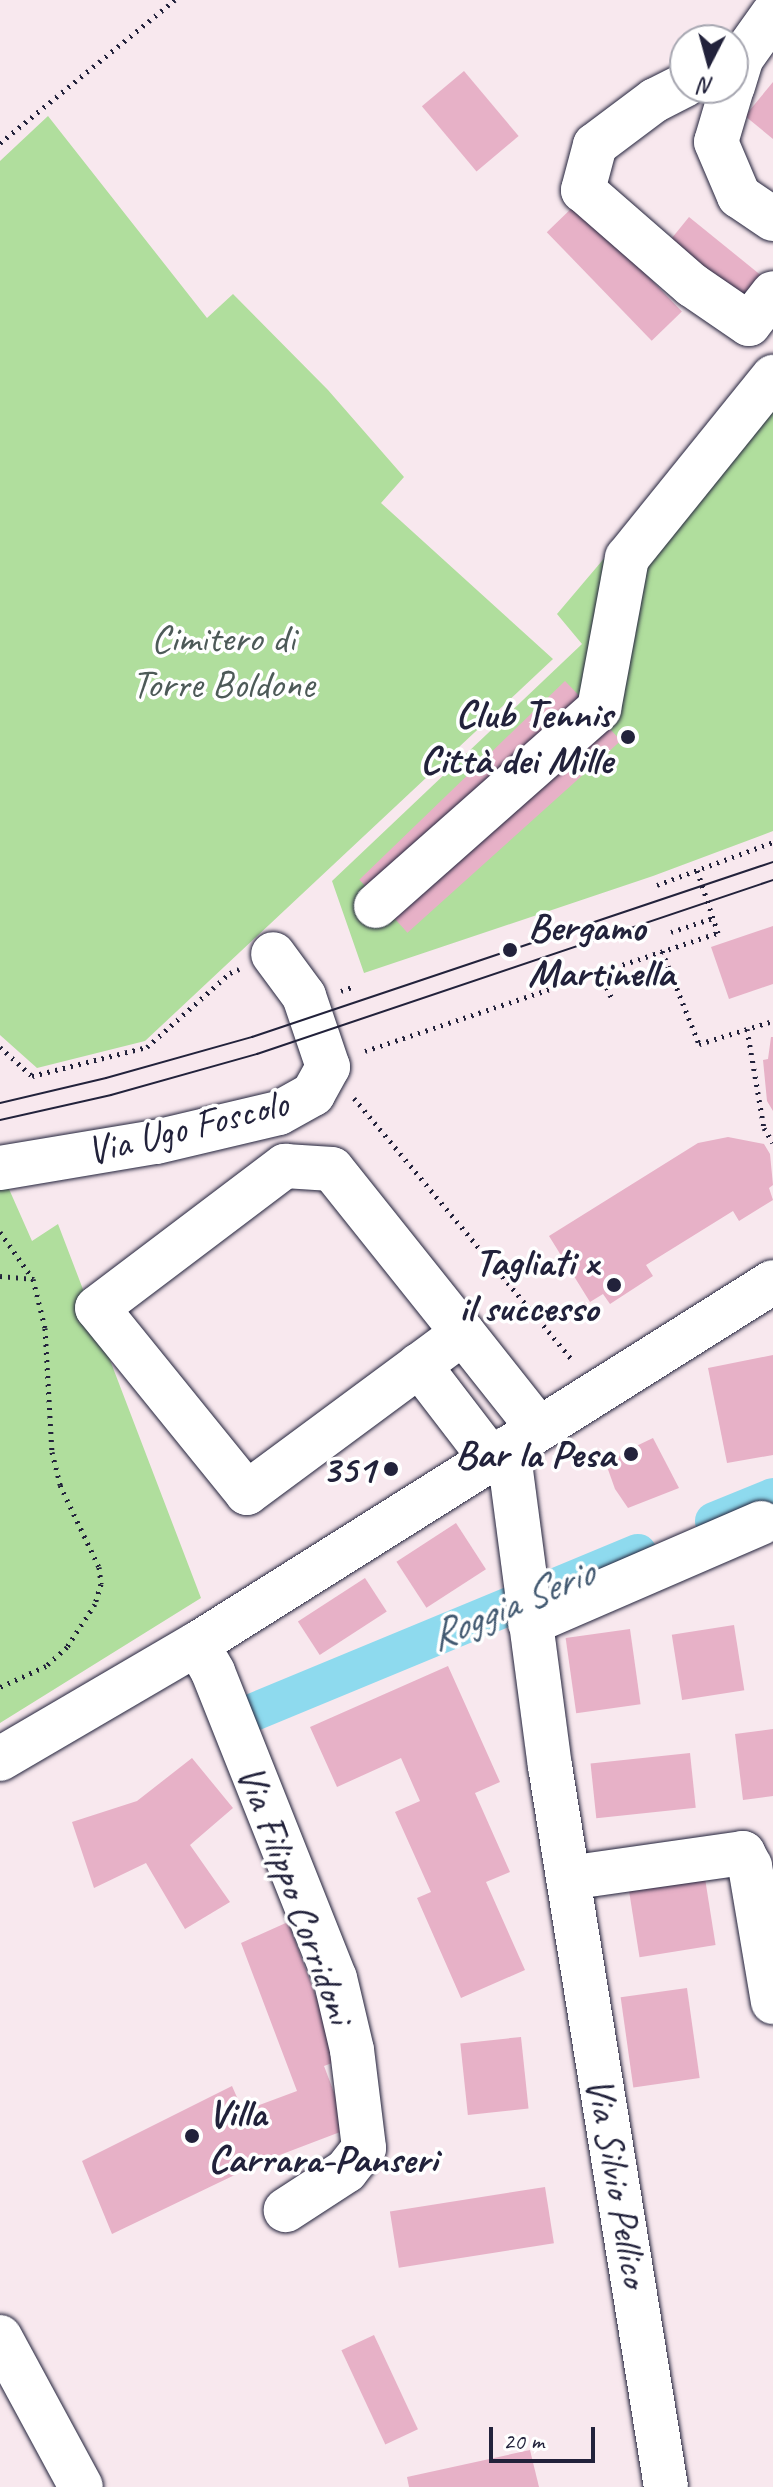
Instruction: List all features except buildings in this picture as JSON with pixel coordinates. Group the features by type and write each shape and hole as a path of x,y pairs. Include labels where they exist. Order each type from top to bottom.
{"street":[{"path":"669,93 595,145 583,190 692,285 749,324 773,293"},
{"path":"731,104 716,142 739,196 773,219"},
{"path":"376,906 599,709 627,558 773,377"},
{"name":"Via Ugo Foscolo","path":"0,1168 156,1142 279,1113 313,1094 328,1067 304,996 273,954"},
{"path":"463,1333 247,1493 97,1308 285,1166 332,1169 463,1333 513,1445"},
{"path":"0,1759 191,1648 773,1282"},
{"path":"419,1365 513,1445"},
{"name":"Via Silvio Pellico","path":"513,1445 521,1558 530,1623 666,2487"},
{"path":"530,1623 761,1523"},
{"name":"Via Filippo Corridoni","path":"191,1648 213,1672 335,1978 352,2050 364,2148 346,2171 286,2210"},
{"path":"568,1878 743,1853 750,1866 773,2002"},
{"path":"0,2337 81,2487"}],"path":[{"path":"0,143 175,0"},
{"path":"657,885 773,842"},
{"path":"598,1392 328,1067 343,1058 718,933 697,870"},
{"path":"671,932 713,918"},
{"path":"662,951 699,1044 773,1021"},
{"path":"0,1047 32,1076 147,1047 230,973 273,954"},
{"path":"600,973 613,1001"},
{"path":"747,1029 764,1128 773,1143"},
{"path":"0,1232 33,1279 45,1328 52,1452 60,1485 99,1567 101,1584 95,1604 67,1647 46,1666 0,1687"},
{"path":"0,1276 33,1279"}],"green space":[{"name":"Cimitero di Torre Boldone","path":"48,116 207,318 233,294 328,390 404,477 381,503 553,659 145,1041 37,1068 0,1035 0,161"},
{"name":"Club Tennis Città dei Mille","path":"773,359 773,831 653,876 364,973 332,881 582,644 557,614"},
{"path":"5,1180 32,1241 58,1224 201,1598 0,1723 0,1181"}],"waterway":[{"name":"Roggia Serio","path":"714,1521 773,1497"},
{"name":"Roggia Serio","path":"249,1714 638,1553"}],"tram line":[{"path":"0,1103 106,1078 252,1037 773,862"},
{"path":"0,1120 111,1095 257,1054 773,880"}],"place":[{"name":"Club Tennis Città dei Mille","path":"628,737"},
{"name":"Bergamo Martinella","path":"510,950"},
{"name":"Tagliati x il successo","path":"614,1285"},
{"name":"Bar la Pesa","path":"631,1454"},
{"name":"351","path":"391,1469"},
{"name":"Villa Carrara-Panseri","path":"192,2136"}]}
